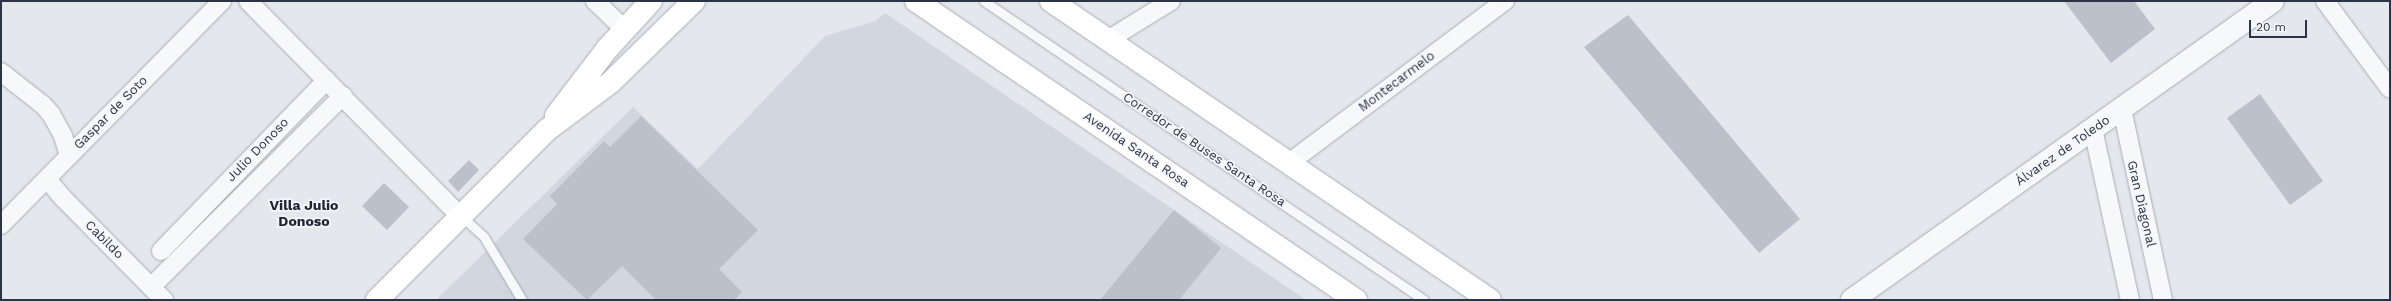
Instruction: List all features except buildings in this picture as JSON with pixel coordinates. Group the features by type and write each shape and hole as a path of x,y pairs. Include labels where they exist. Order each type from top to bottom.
{"main road":[{"path":"547,130 576,88 624,30 651,1"},
{"path":"377,300 547,130 611,82 694,1"},
{"name":"Avenida Santa Rosa","path":"916,1 1356,300"},
{"path":"1051,1 1290,162 1490,300"}],"street":[{"name":"Gaspar de Soto","path":"1,225 222,1"},
{"path":"248,1 460,216"},
{"path":"595,1 624,30"},
{"path":"1108,40 1171,1"},
{"name":"Montecarmelo","path":"1290,162 1505,1"},
{"name":"Álvarez de Toledo","path":"1852,300 2273,1"},
{"path":"2325,1 2390,89"},
{"path":"1,72 47,110 64,136 69,156"},
{"name":"Julio Donoso","path":"161,251 327,80"},
{"name":"Julio Donoso","path":"151,287 205,235 343,96"},
{"name":"Gran Diagonal","path":"2122,109 2163,300"},
{"path":"2093,129 2130,300"},
{"name":"Cabildo","path":"47,179 62,198 164,300"},
{"path":"190,221 205,235"}],"lane":[{"name":"Corredor de Buses Santa Rosa","path":"984,1 1424,300"},
{"path":"460,216 484,237 522,300"}],"shaded area":[{"path":"885,13 1306,300 436,300 633,107 698,169 825,36 876,21"}],"district":[{"name":"Villa Julio Donoso","path":"304,214"}]}
